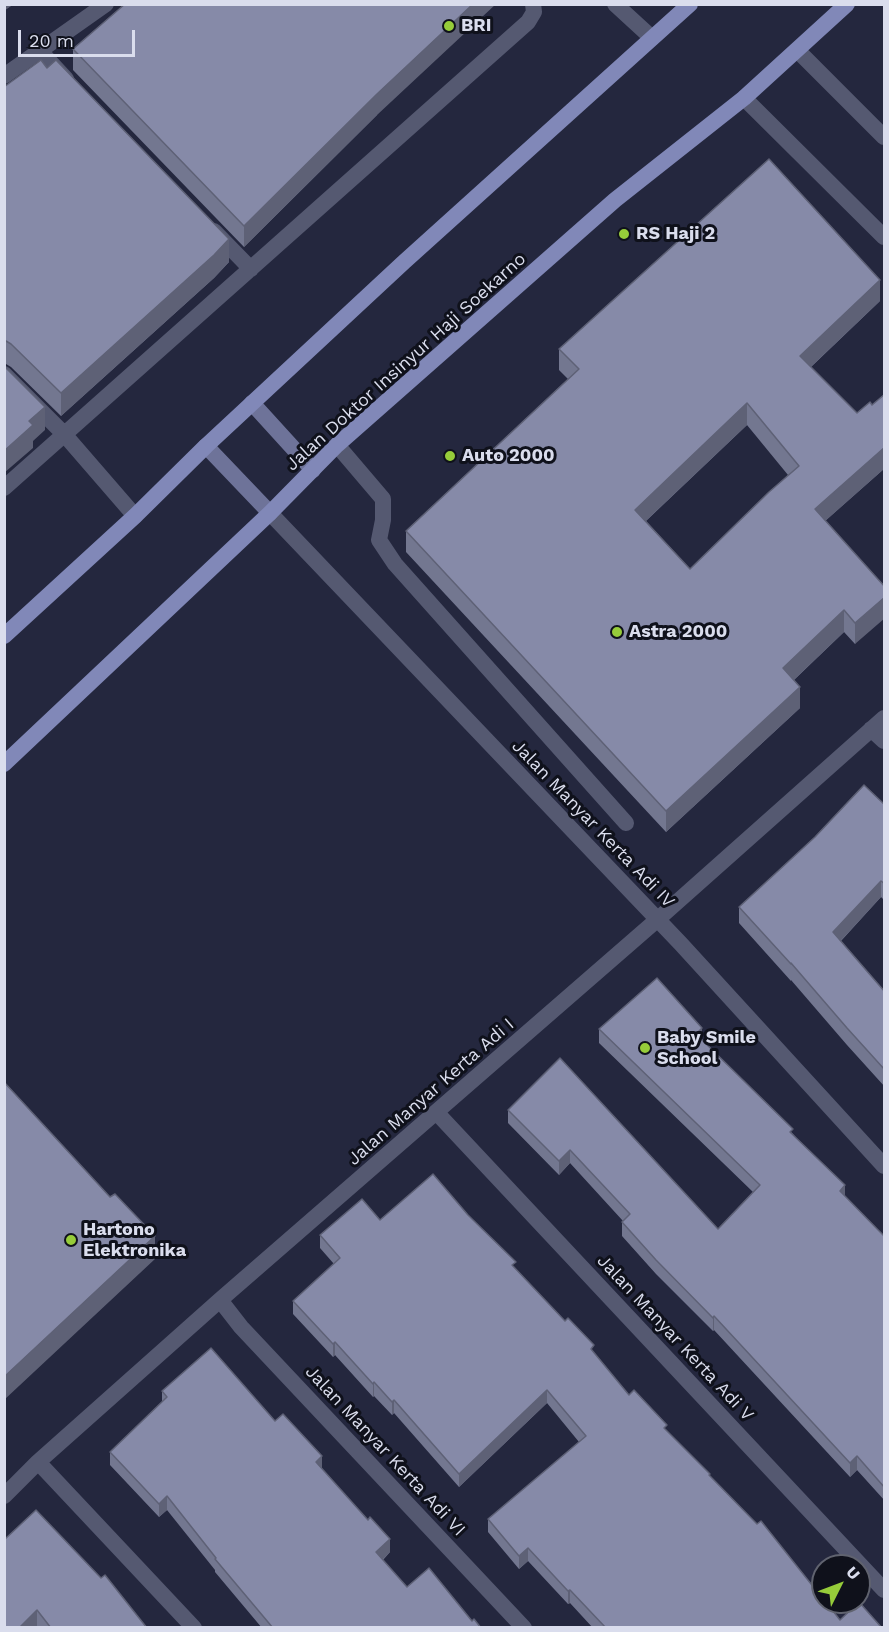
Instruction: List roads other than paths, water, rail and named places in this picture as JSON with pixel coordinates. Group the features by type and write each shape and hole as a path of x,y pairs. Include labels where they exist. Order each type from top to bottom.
{"main road":[{"path":"4,636 135,516 252,403 690,4"},
{"name":"Jalan Doktor Insinyur Haji Soekarno","path":"4,764 270,513 337,446 615,200 749,93 847,4"},
{"path":"252,403 313,470"},
{"path":"206,447 270,513"}],"street":[{"path":"4,76 106,4"},
{"path":"4,488 528,22 534,12 533,4"},
{"path":"615,4 652,38"},
{"path":"40,51 80,93"},
{"path":"791,55 885,137"},
{"path":"749,93 885,237"},
{"path":"202,219 251,269"},
{"path":"4,374 64,434 135,516"},
{"path":"337,446 383,499 383,520 378,540 395,564 626,823"},
{"name":"Jalan Manyar Kerta Adi IV","path":"270,513 657,920 885,1166"},
{"name":"Jalan Manyar Kerta Adi I","path":"6,1491 220,1300 657,920 885,718"},
{"path":"871,729 885,741"},
{"name":"Jalan Manyar Kerta Adi V","path":"436,1113 885,1590"},
{"name":"Jalan Manyar Kerta Adi VI","path":"220,1300 241,1327 524,1628"},
{"path":"38,1462 194,1628"}],"place":[{"name":"BRI","path":"449,26"},
{"name":"RS Haji 2","path":"624,234"},
{"name":"Auto 2000","path":"450,456"},
{"name":"Astra 2000","path":"617,632"},
{"name":"Baby Smile School","path":"645,1048"},
{"name":"Hartono Elektronika","path":"71,1240"}]}
